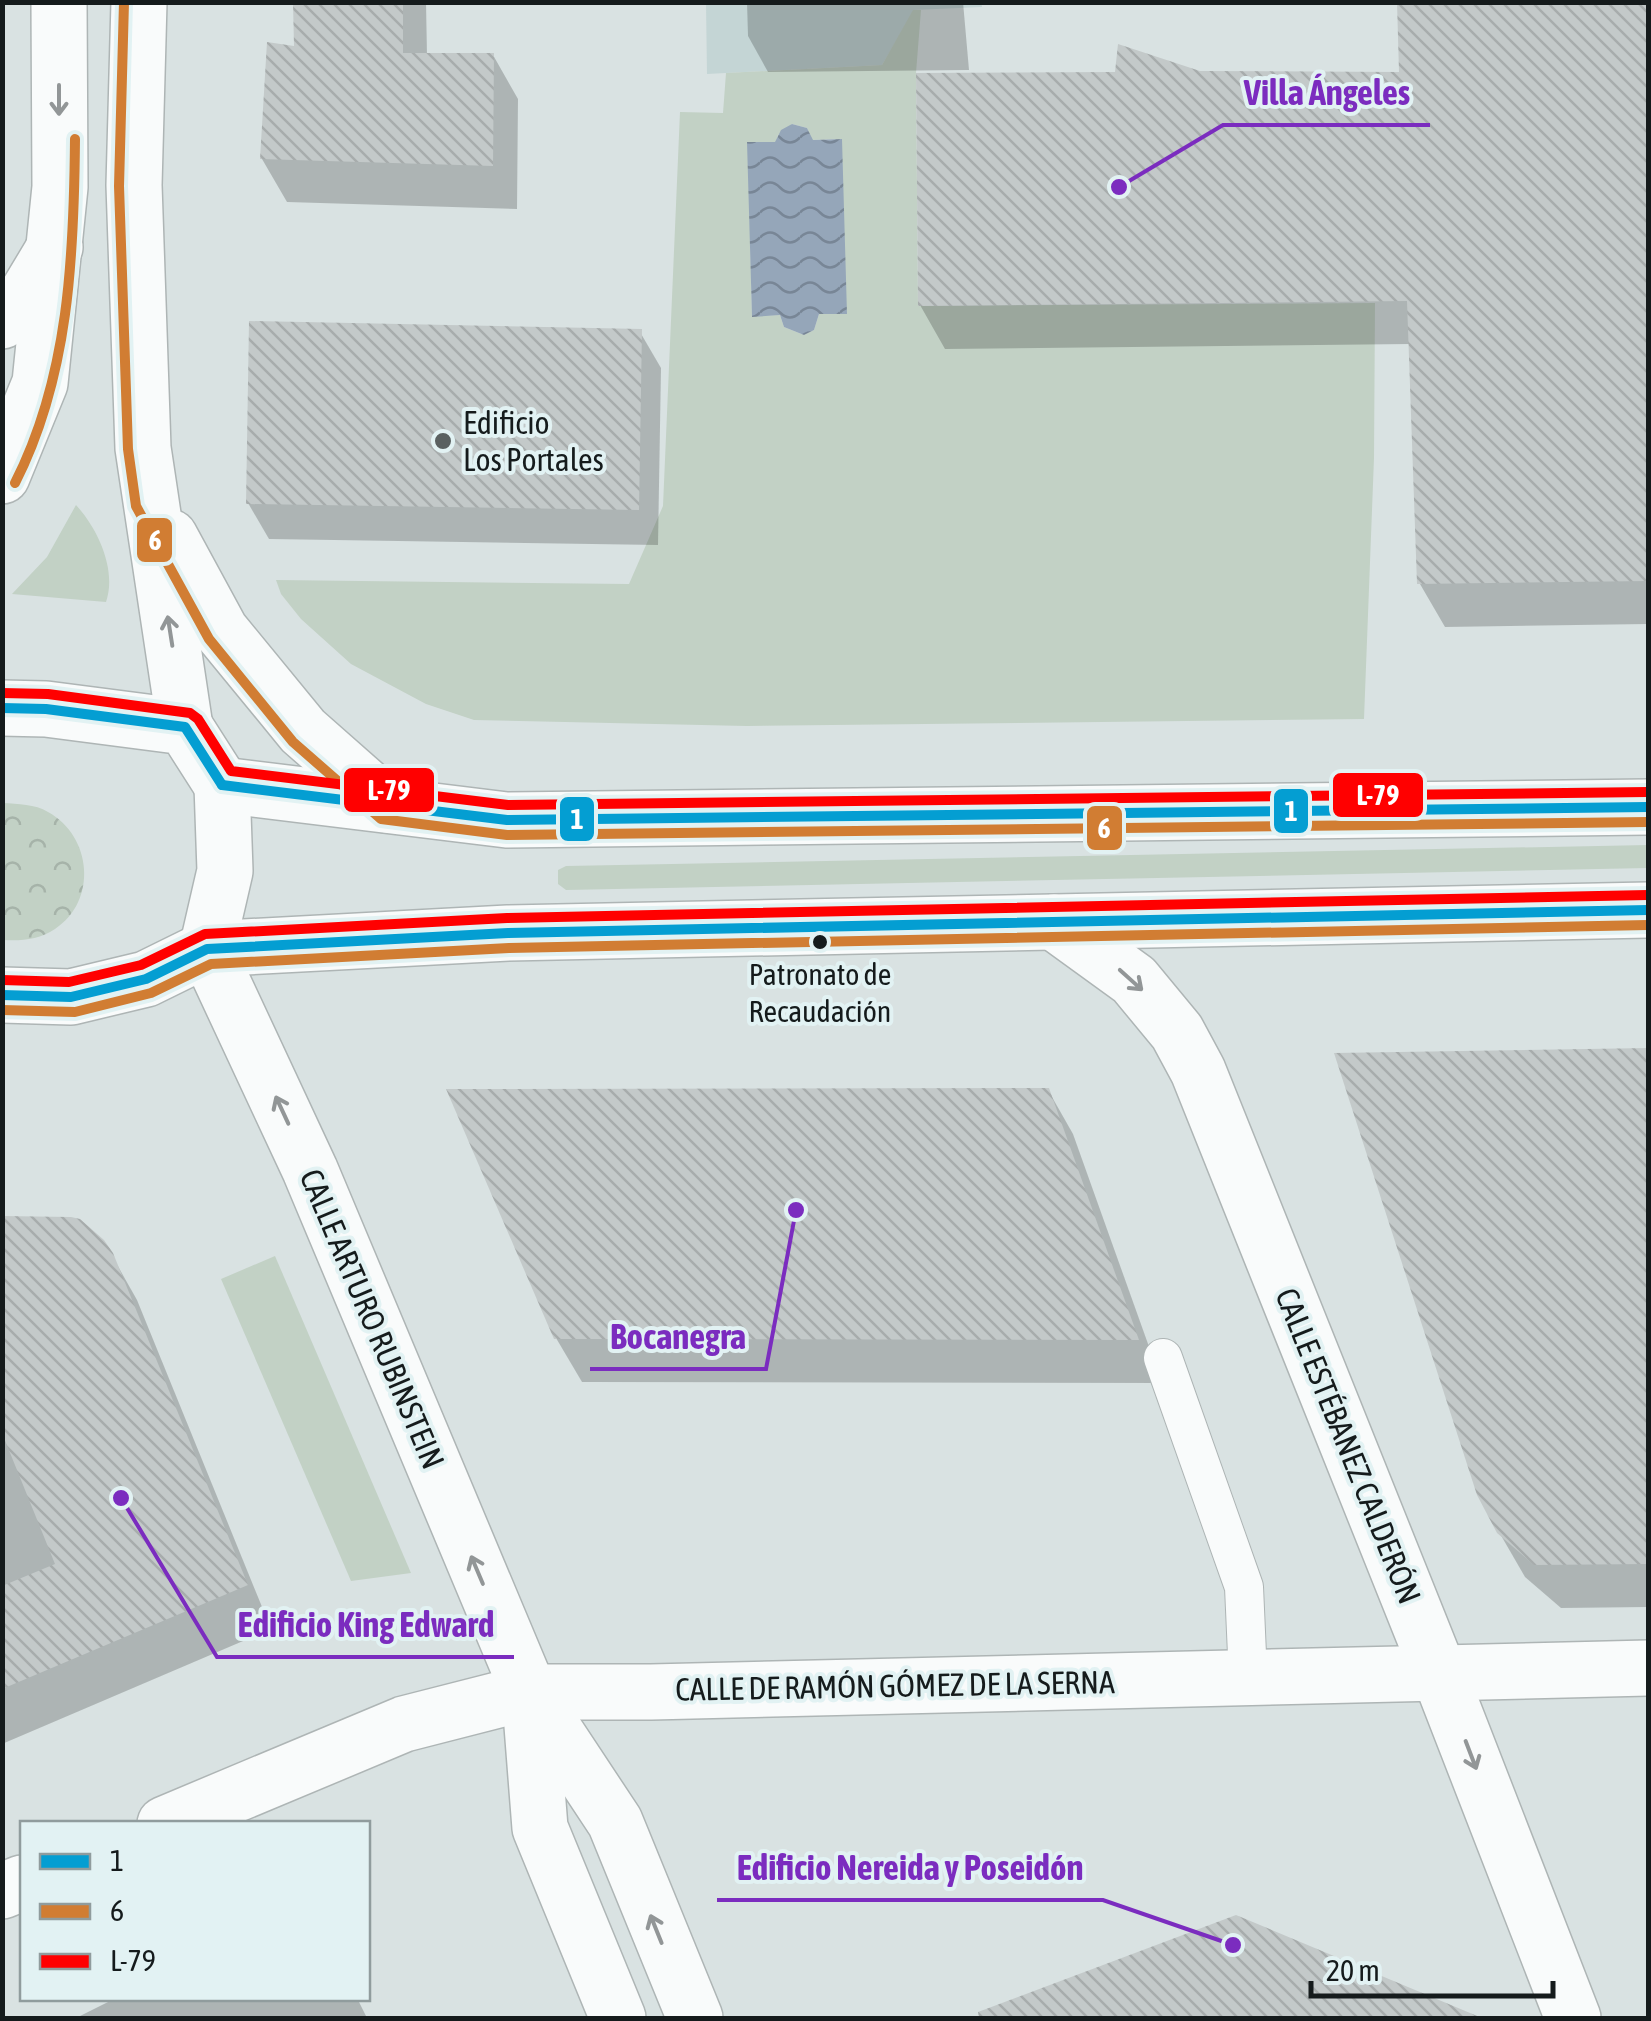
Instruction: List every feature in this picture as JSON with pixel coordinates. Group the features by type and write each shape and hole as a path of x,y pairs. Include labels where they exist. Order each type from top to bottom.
{"main road":[{"path":"2,476 40,382 60,188 59,2"},
{"path":"139,2 134,185 144,448 185,727 222,785 225,871 208,949"},
{"path":"2,320 28,292 56,246"},
{"path":"150,500 220,632 303,731 387,805"},
{"path":"2,708 185,727"},
{"path":"222,785 507,820 1648,808"},
{"path":"2,994 70,998 146,978 208,949 508,933 1648,910"},
{"name":"CALLE ESTÉBANEZ CALDERÓN","path":"1054,922 1134,980 1178,1032 1198,1072 1573,2018"},
{"name":"CALLE ARTURO RUBINSTEIN","path":"208,949 310,1170 529,1692 615,1822 695,2018"},
{"name":"CALLE DE RAMÓN GÓMEZ DE LA SERNA","path":"173,1821 404,1724 529,1692 1648,1668"},
{"name":"CALLE ARTURO RUBINSTEIN","path":"529,1692 540,1828 618,2018"}],"lane":[{"path":"1163,1358 1244,1587 1248,1677"}],"shaded area":[{"path":"981,2 982,7 914,10 882,65 707,74 706,3"}],"green space":[{"path":"913,10 921,10 916,73 918,306 1375,303 1374,458 1364,719 747,726 474,720 426,704 351,664 301,619 281,594 276,580 629,584 663,506 680,112 723,113 726,73 882,65","holes":["792,124 807,128 812,140 841,139 846,314 819,314 814,330 804,335 784,327 780,315 752,316 748,142 776,142 778,135"]},
{"path":"76,505 103,550 109,577 106,602 12,594 47,557"},
{"path":"3,803 48,812 74,836 81,852 83,886 78,902 55,929 36,938 3,940"},
{"path":"1648,845 1648,868 566,890 558,884 558,870 566,866"},
{"path":"275,1256 411,1573 351,1581 221,1279"}],"water":[{"path":"792,124 807,128 813,140 842,139 847,314 819,314 814,330 804,335 784,327 780,315 752,317 747,142 775,142 781,130"}],"building":[{"path":"293,2 403,2 403,53 494,53 493,166 260,159 267,42 294,46"},
{"path":"1397,2 1648,2 1648,581 1417,584 1407,301 918,306 916,73 1115,72 1118,44 1200,71 1399,72"},
{"name":"Edificio Los Portales","path":"249,321 642,329 639,510 246,504"},
{"path":"1648,1048 1648,1564 1534,1565 1497,1533 1477,1495 1334,1053"},
{"path":"1049,1088 1139,1340 554,1339 446,1089"},
{"path":"2,1216 80,1219 113,1253 248,1585 2,1689 2,1586 55,1564 2,1433"},
{"path":"1236,1915 1482,2018 979,2018 978,2012"}],"transit line":[{"name":"6","path":"124,2 119,186 128,449 136,506 209,639 293,742 381,819 507,835 1648,822"},
{"name":"6","path":"15,483 47,401 65,315 75,139"},
{"name":"L-79","path":"2,693 48,694 190,713 198,719 231,771 508,805 1648,792"},
{"name":"1","path":"2,708 46,709 185,727 222,785"},
{"name":"1","path":"222,785 507,820 1648,807"},
{"name":"L-79","path":"2,980 69,982 141,965 205,934 507,918 1648,895"},
{"name":"1","path":"2,995 71,997 146,979 207,949 508,933 1648,910"},
{"name":"6","path":"2,1010 75,1012 151,993 211,964 509,948 1648,925"}],"place":[{"name":"Villa Ángeles","path":"1119,187"},
{"name":"Edificio Los Portales","path":"443,441"},
{"name":"Patronato de Recaudación","path":"820,942"},
{"name":"Bocanegra","path":"796,1210"},
{"name":"Edificio King Edward","path":"121,1498"},
{"name":"Edificio Nereida y Poseidón","path":"1233,1945"}]}
